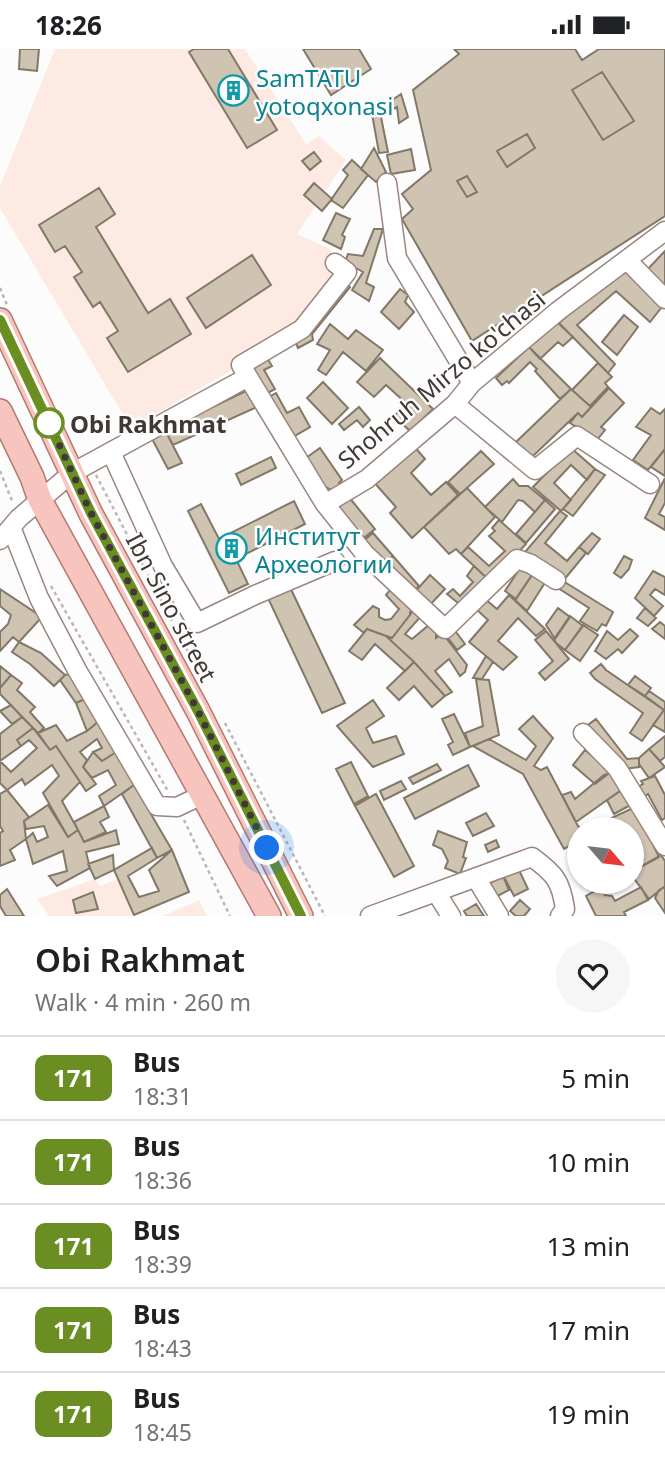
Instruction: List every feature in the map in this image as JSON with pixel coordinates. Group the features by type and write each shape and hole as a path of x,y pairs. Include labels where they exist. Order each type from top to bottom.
{"main road":[{"name":"Ibn Sino street","path":"0,320 91,513 198,711 301,916"},
{"path":"0,411 32,477 40,500 269,916"}],"street":[{"path":"387,183 397,258 472,383"},
{"name":"Shohruh Mirzo ko'chasi","path":"248,377 325,504 367,479 455,404 472,383 558,311 665,231"},
{"path":"627,260 665,299"},
{"path":"202,795 177,807 157,806 77,670 39,598 10,528 72,473 248,377 241,365 302,329 347,272 335,263"},
{"path":"455,404 535,470 577,436 650,484"},
{"path":"111,452 163,566 197,623 255,594 335,561"},
{"path":"325,504 365,554 445,629 517,559 531,564 556,580"},
{"path":"583,733 617,768 665,846"},
{"path":"370,916 533,857 553,872 562,890 565,909 560,916"},
{"path":"476,878 499,916"},
{"path":"436,892 451,916"}],"path":[{"path":"0,471 10,528"},
{"path":"48,579 177,807 230,916"}],"shaded area":[{"path":"55,49 245,49 306,144 319,136 346,160 297,234 332,250 330,259 347,272 300,331 131,428 0,208 0,186"},
{"path":"95,879 100,886 118,879 134,916 49,916 37,899"},
{"path":"199,900 207,916 163,916"}],"building":[{"path":"20,49 39,49 37,71 19,69"},
{"name":"SamTATU yotoqxonasi","path":"194,49 228,49 277,130 247,148 189,52"},
{"path":"303,49 359,49 371,69 331,95"},
{"path":"454,49 575,49 582,60 599,49 665,49 665,216 472,341 402,219 413,209 402,194 431,170 413,90 459,54"},
{"path":"602,72 634,121 603,140 572,90"},
{"path":"401,94 408,117 399,123 397,107 381,117 388,152 379,153 372,114"},
{"path":"527,134 535,148 507,167 497,151"},
{"path":"374,148 386,172 376,182 361,169"},
{"path":"411,149 415,170 391,174 387,155"},
{"path":"314,152 321,161 310,170 302,161"},
{"path":"352,160 368,175 343,208 331,200 348,175 343,170"},
{"path":"467,176 477,192 467,197 457,181"},
{"path":"314,183 332,199 322,211 304,195"},
{"path":"99,188 115,214 96,227 148,313 170,299 191,334 128,372 107,338 118,331 100,302 93,307 74,277 82,272 65,246 55,252 39,225"},
{"path":"336,213 350,219 342,235 345,237 341,249 323,240"},
{"path":"374,229 383,229 366,283 374,287 369,301 352,290 363,272 345,262 348,254 363,256"},
{"path":"665,251 665,285 645,272"},
{"path":"252,255 271,285 206,328 187,298"},
{"path":"625,264 665,303 650,322 616,291 577,325 615,364 608,373 559,323"},
{"path":"342,280 350,287 312,334 313,340 298,348 293,336"},
{"path":"400,289 408,295 405,302 414,312 399,329 381,312"},
{"path":"624,315 638,327 617,355 602,342"},
{"path":"557,322 573,337 563,346 558,342 540,359 529,347"},
{"path":"330,324 348,339 356,330 383,350 366,371 343,352 326,375 318,370 330,350 317,344"},
{"path":"529,347 571,389 560,399 530,362 509,383 507,381 502,385 496,378"},
{"path":"266,356 272,366 264,370 275,389 264,395 248,366"},
{"path":"380,358 433,409 410,431 394,416 407,404 386,385 374,397 357,382"},
{"path":"598,363 612,377 605,383 608,387 590,406 572,390"},
{"path":"323,382 348,408 332,424 307,398"},
{"path":"609,388 624,403 601,427 605,430 597,440 570,423 578,413 582,417"},
{"path":"250,389 259,406 173,445 165,430"},
{"path":"571,389 591,407 582,417 578,413 532,457 514,444"},
{"path":"276,393 287,413 299,407 310,427 291,438 269,397"},
{"path":"359,407 370,420 363,427 357,420 344,430 339,424"},
{"path":"651,408 660,414 665,409 665,449 648,470 633,460 651,435 636,427"},
{"path":"165,430 182,463 168,469 151,437"},
{"path":"413,445 425,459 411,473 431,495 446,482 458,495 412,538 390,513 396,507 372,480"},
{"path":"320,448 342,480 339,483 345,489 331,490 325,487 306,458"},
{"path":"571,448 595,469 587,480 571,465 554,483 571,500 561,511 533,487"},
{"path":"665,449 665,476 651,467"},
{"path":"481,451 494,464 460,494 448,482"},
{"path":"271,457 276,468 241,485 236,474"},
{"path":"595,469 605,475 573,516 563,509"},
{"path":"665,478 665,503 659,514 665,517 665,530 645,518"},
{"path":"513,479 519,486 528,486 545,500 535,512 518,500 502,522 485,507"},
{"path":"467,488 495,517 461,554 456,549 449,554 424,527"},
{"path":"348,496 375,529 360,541 333,509"},
{"path":"545,500 555,509 526,543 516,534"},
{"name":"Институт Археологии","path":"294,501 305,524 236,559 248,584 229,593 188,511 201,504 219,539"},
{"path":"560,511 567,516 545,543 567,561 579,547 586,553 563,581 525,552"},
{"path":"499,520 526,544 490,581 461,554 468,547 489,566 505,551 489,536 495,531 492,528"},
{"path":"373,533 393,556 382,565 362,542"},
{"path":"592,533 600,539 588,554 579,547"},
{"path":"393,556 419,586 412,593 384,564"},
{"path":"624,556 632,560 629,569 621,578 614,573"},
{"path":"522,565 534,572 516,599 505,591"},
{"path":"474,566 490,581 464,608 447,594 453,589 460,596 473,582 467,576"},
{"path":"653,571 665,577 665,595 655,589 650,595 663,606 654,616 635,598"},
{"path":"534,572 546,581 527,611 515,600"},
{"path":"430,575 445,589 427,608 413,594"},
{"path":"563,581 613,612 606,626 602,624 597,631 580,621 589,608 558,588"},
{"path":"289,585 345,703 322,713 267,596"},
{"path":"394,585 416,607 392,638 367,629 364,633 354,625 373,606 379,609 379,617 385,620 391,619 399,609 386,595"},
{"path":"0,589 42,617 19,642 13,637 0,651 0,632 8,624 11,615 0,606"},
{"path":"509,595 545,629 536,636 518,618 498,641 517,657 503,670 469,642 488,620 476,609 485,599 497,609"},
{"path":"418,607 423,614 405,634 412,639 429,625 436,633 436,638 443,634 467,665 460,676 449,659 435,671 452,692 445,696 387,637 392,638 410,612"},
{"path":"558,608 570,617 555,639 546,625"},
{"path":"645,608 656,618 648,626 637,618"},
{"path":"570,616 583,626 565,650 554,639"},
{"path":"660,622 665,626 665,639 652,629"},
{"path":"583,625 598,635 580,661 565,650"},
{"path":"453,628 465,644 457,650 445,634"},
{"path":"367,629 386,636 414,662 405,671 375,644 362,660 349,651"},
{"path":"630,629 638,636 622,653 618,649 606,659 595,651 607,631 618,640"},
{"path":"546,631 569,659 545,680 539,673 553,661 535,640"},
{"path":"19,642 41,653 65,675 54,686 12,652"},
{"path":"486,656 493,662 482,679 473,678"},
{"path":"414,662 445,696 432,707 414,686 399,700 387,688"},
{"path":"601,664 664,710 642,741 630,733 643,713 595,679 590,673"},
{"path":"0,666 11,675 0,688"},
{"path":"71,674 85,699 76,703 60,680"},
{"path":"11,675 22,683 17,690 35,707 30,712 44,728 38,733 0,694 0,688"},
{"path":"635,676 651,688 645,696 628,685"},
{"path":"476,679 489,680 499,735 470,747 465,733 483,726"},
{"path":"649,691 665,702 665,732 653,725 664,710 645,696"},
{"path":"85,699 99,721 87,731 76,703"},
{"path":"373,700 384,716 366,728 373,743 396,736 404,754 373,767 337,726"},
{"path":"11,705 22,717 12,724 0,711"},
{"path":"454,714 470,747 453,755 448,745 453,742 442,719"},
{"path":"533,716 553,738 534,766 541,770 547,767 573,817 567,817 567,847 564,849 523,774 473,746 489,739 526,760 536,746 519,729"},
{"path":"22,717 33,728 17,740 21,746 0,761 0,734"},
{"path":"596,719 627,759 639,758 639,767 624,769 588,725"},
{"path":"99,721 118,751 102,761 93,752 102,748 97,739 80,752 87,760 83,767 96,784 86,791 56,746 50,750 38,733 56,725 67,741 87,731"},
{"path":"33,728 50,750 56,746 80,782 62,801 78,830 68,837 43,793 59,776 52,765 25,785 22,779 7,790 0,783 0,761 11,772 37,748 29,740 21,746 17,740"},
{"path":"665,736 665,757 660,761 649,749"},
{"path":"649,749 665,767 649,778 639,764 639,758"},
{"path":"585,750 612,771 595,784 573,765"},
{"path":"118,751 134,785 104,806 99,796 116,785 108,770 92,778 83,767 93,752 102,761"},
{"path":"351,762 368,796 354,804 336,769"},
{"path":"437,764 441,770 413,784 409,778"},
{"path":"468,765 479,786 415,819 404,798"},
{"path":"615,772 624,788 583,817 573,817 562,795 571,792 575,799 604,775"},
{"path":"655,776 665,795 665,818 662,820 648,794 641,799 635,789 643,784 641,781"},
{"path":"401,781 406,789 384,800 380,791"},
{"path":"134,785 172,850 157,858 122,794"},
{"path":"625,788 634,803 614,814 607,800"},
{"path":"7,790 29,817 24,821 26,839 10,850 15,860 0,866 0,833 3,831 0,826 0,794"},
{"path":"376,794 414,866 394,877 355,806"},
{"path":"48,805 68,837 78,830 84,842 116,830 119,844 86,852 90,868 57,886 49,876 67,871 63,851 33,864 26,839 33,833 37,842 48,837 44,826 26,829 24,821"},
{"path":"104,806 109,817 100,822 106,832 84,842 74,822"},
{"path":"635,807 640,817 614,817"},
{"path":"486,813 494,826 473,836 466,823"},
{"path":"644,826 659,857 644,865"},
{"path":"438,831 467,842 463,857 466,858 460,874 445,868 448,861 442,849 433,845"},
{"path":"496,840 499,847 488,852 485,845"},
{"path":"152,848 157,858 128,876 139,897 159,891 149,870 172,850 189,892 134,915 114,870"},
{"path":"113,855 114,870 95,879 88,864"},
{"path":"661,855 665,861 665,886 649,899 644,892 644,865"},
{"path":"518,868 528,889 514,896 503,875"},
{"path":"503,876 509,890 496,897 489,884"},
{"path":"665,887 665,913 655,898 659,890"},
{"path":"7,889 24,916 6,916 0,906 0,895"},
{"path":"93,892 98,909 76,913 73,900"},
{"path":"644,893 648,900 624,912 626,916 596,916 586,896 604,894 612,896 615,901 628,894"},
{"path":"520,900 530,909 524,916 516,916 510,911"},
{"path":"476,904 484,916 467,916 464,911"}],"bus line":[{"name":"171","path":"0,320 91,513 198,711 301,916"}],"place":[{"name":"SamTATU yotoqxonasi","path":"233,91"},
{"name":"Obi Rakhmat","path":"49,423"},
{"name":"Институт Археологии","path":"232,549"}],"route":[{"path":"49,423 91,513 198,711 267,848"}]}
